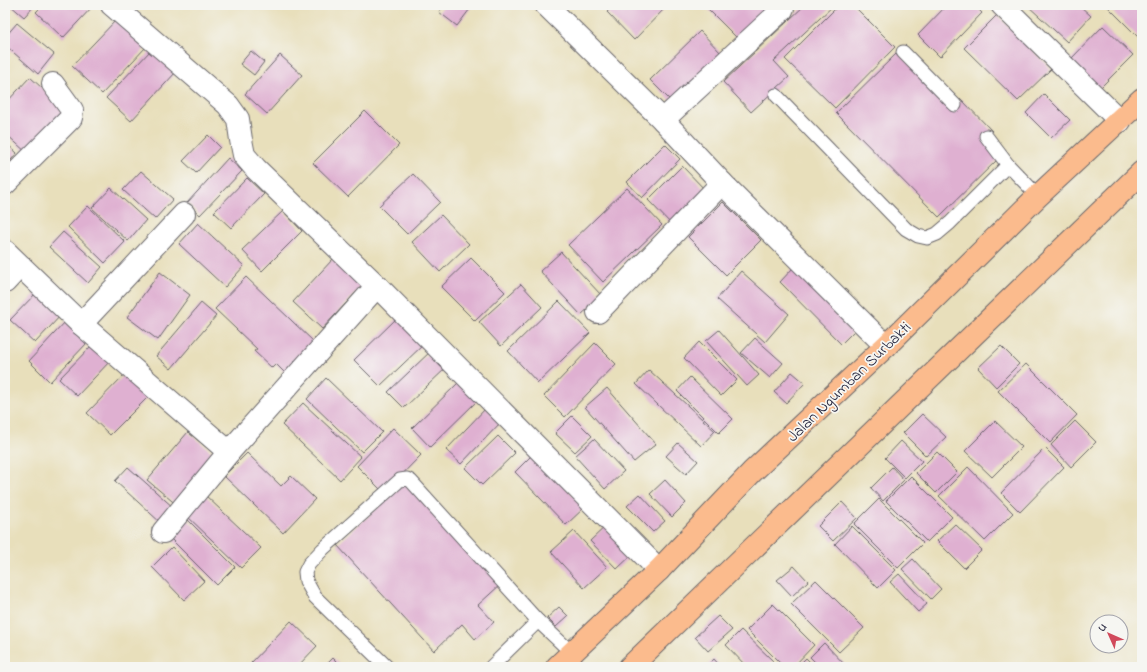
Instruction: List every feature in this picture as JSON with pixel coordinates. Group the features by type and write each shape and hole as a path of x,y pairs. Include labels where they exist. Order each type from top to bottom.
{"highway":[{"name":"Jalan Ngumban Surbakti","path":"564,660 659,570 752,472 886,346 1038,196 1142,99"},
{"path":"630,667 1142,172"}],"street":[{"path":"112,5 228,105 238,119 240,140 244,155 256,169 376,286 659,570"},
{"path":"546,5 663,120 722,183 886,346"},
{"path":"663,120 782,10 784,5"},
{"path":"1002,5 1120,121"},
{"path":"5,184 71,118 72,110 53,84"},
{"path":"598,312 722,183"},
{"path":"80,324 184,214"},
{"path":"5,251 80,324 229,452"},
{"path":"5,282 20,266"},
{"path":"162,532 229,452 376,286"}],"lane":[{"path":"903,52 955,105"},
{"path":"776,95 906,229 918,236 927,238 937,234 1008,165"},
{"path":"986,136 1008,165 1038,196"},
{"path":"387,667 315,597 306,582 305,572 309,564 323,549 400,480 404,479 411,481 538,621 564,660"},
{"path":"491,667 538,621"}],"building":[{"path":"10,5 35,5 24,17"},
{"path":"43,5 93,6 63,38 36,12"},
{"path":"444,5 473,5 457,26 439,12"},
{"path":"614,5 668,5 634,40 607,12"},
{"path":"704,5 771,5 738,39"},
{"path":"805,5 834,5 774,61 789,77 751,112 723,82"},
{"path":"839,5 853,5 895,47 835,108 785,59"},
{"path":"947,5 974,5 982,13 940,57 918,35"},
{"path":"1027,5 1079,5 1091,16 1067,42"},
{"path":"1106,5 1139,5 1142,8 1142,41"},
{"path":"997,15 1051,69 1018,101 964,48"},
{"path":"117,19 146,47 102,94 72,66"},
{"path":"17,23 54,54 38,74 5,45 5,37"},
{"path":"1103,26 1133,55 1099,89 1070,60"},
{"path":"700,31 722,54 673,103 650,80"},
{"path":"151,50 176,72 131,121 106,98"},
{"path":"251,51 264,62 254,75 240,64"},
{"path":"898,52 952,108 961,99 992,131 986,136 1000,157 939,217 836,113"},
{"path":"280,55 302,75 267,114 245,94"},
{"path":"30,77 66,110 27,153 5,133 5,104"},
{"path":"1044,94 1070,120 1051,138 1026,113"},
{"path":"365,111 399,145 348,197 313,163"},
{"path":"208,135 220,147 196,173 183,161"},
{"path":"5,142 17,153 5,167"},
{"path":"665,144 680,159 642,198 627,182"},
{"path":"228,158 242,171 200,215 187,203"},
{"path":"682,166 708,193 674,227 648,200"},
{"path":"141,171 173,199 155,219 123,190"},
{"path":"413,174 440,202 407,234 379,206"},
{"path":"247,178 264,194 231,228 214,212"},
{"path":"111,188 146,220 128,241 92,208"},
{"path":"627,188 662,225 603,282 568,245"},
{"path":"723,202 761,240 726,275 688,237"},
{"path":"88,206 125,242 105,263 68,227"},
{"path":"283,211 302,231 262,271 242,250"},
{"path":"441,215 469,244 440,272 412,242"},
{"path":"198,223 244,266 225,287 179,244"},
{"path":"63,232 102,267 88,283 49,247"},
{"path":"561,252 602,296 581,315 540,271"},
{"path":"471,258 505,292 475,321 441,287"},
{"path":"333,259 362,286 322,329 293,302"},
{"path":"793,268 855,330 841,344 780,282"},
{"path":"741,271 789,314 765,342 717,299"},
{"path":"160,272 190,295 158,340 127,317"},
{"path":"246,277 314,342 285,373 276,364 272,368 254,351 257,349 215,309"},
{"path":"521,284 542,307 501,346 479,322"},
{"path":"38,291 62,314 35,343 10,320"},
{"path":"559,301 590,333 538,383 508,351"},
{"path":"201,303 216,316 171,369 156,356"},
{"path":"398,317 424,344 380,386 354,360"},
{"path":"66,321 88,342 50,382 29,361"},
{"path":"719,330 759,375 747,386 706,341"},
{"path":"755,338 783,363 770,378 741,353"},
{"path":"699,342 737,380 721,396 684,358"},
{"path":"94,343 111,360 77,396 59,379"},
{"path":"595,343 616,364 565,417 544,396"},
{"path":"1001,346 1019,364 996,387 978,368"},
{"path":"433,349 448,366 404,408 388,392"},
{"path":"1026,364 1077,415 1050,443 998,391"},
{"path":"649,370 715,431 701,446 636,384"},
{"path":"792,372 805,383 786,403 774,392"},
{"path":"125,374 148,397 110,435 87,413"},
{"path":"690,377 733,419 719,433 677,391"},
{"path":"326,378 382,432 362,452 307,399"},
{"path":"459,382 478,400 430,447 412,428"},
{"path":"607,388 656,444 634,462 585,407"},
{"path":"303,403 361,457 340,480 282,425"},
{"path":"487,407 502,421 461,464 446,450"},
{"path":"922,414 946,437 926,456 903,433"},
{"path":"572,416 592,436 575,452 555,433"},
{"path":"995,421 1022,447 992,477 965,451"},
{"path":"1075,421 1096,442 1071,467 1051,445"},
{"path":"393,428 421,455 384,493 357,466"},
{"path":"188,432 219,458 178,506 147,480"},
{"path":"498,436 515,453 482,485 465,468"},
{"path":"594,439 624,471 605,489 575,456"},
{"path":"901,441 922,461 905,478 885,458"},
{"path":"678,443 698,461 686,474 666,456"},
{"path":"1045,448 1064,467 1020,512 1001,493"},
{"path":"937,452 957,472 936,493 916,473"},
{"path":"247,453 281,486 291,476 315,499 283,533 224,476"},
{"path":"534,453 585,507 566,525 515,472"},
{"path":"128,467 174,508 161,523 115,481"},
{"path":"892,467 904,480 883,501 871,488"},
{"path":"968,467 1013,513 985,541 939,496"},
{"path":"911,476 952,517 927,542 886,501"},
{"path":"665,480 686,503 672,517 650,494"},
{"path":"406,481 501,584 478,605 494,622 475,639 462,624 434,651 337,545"},
{"path":"204,494 261,548 241,568 185,514"},
{"path":"640,494 665,521 653,532 627,506"},
{"path":"879,499 923,543 898,568 854,524"},
{"path":"842,502 857,518 833,541 818,526"},
{"path":"184,516 235,567 217,585 166,534"},
{"path":"609,523 636,551 617,569 590,541"},
{"path":"955,524 982,550 964,568 937,541"},
{"path":"852,526 896,570 878,588 835,544"},
{"path":"574,531 607,567 584,588 551,552"},
{"path":"172,547 204,581 184,600 152,567"},
{"path":"913,559 941,589 931,599 902,569"},
{"path":"794,566 808,581 792,596 777,580"},
{"path":"899,574 927,604 918,612 890,582"},
{"path":"816,580 864,628 839,652 791,604"},
{"path":"773,604 814,645 793,667 784,667 747,630"},
{"path":"559,607 568,616 556,627 547,618"},
{"path":"718,616 732,630 708,651 695,637"},
{"path":"291,621 317,646 297,667 254,667 251,663"},
{"path":"741,630 773,661 767,667 747,667 726,645"},
{"path":"824,643 847,667 820,667 810,657"},
{"path":"333,658 342,667 324,667"},
{"path":"806,658 815,667 797,667"},
{"path":"714,659 721,667 706,667"}]}
